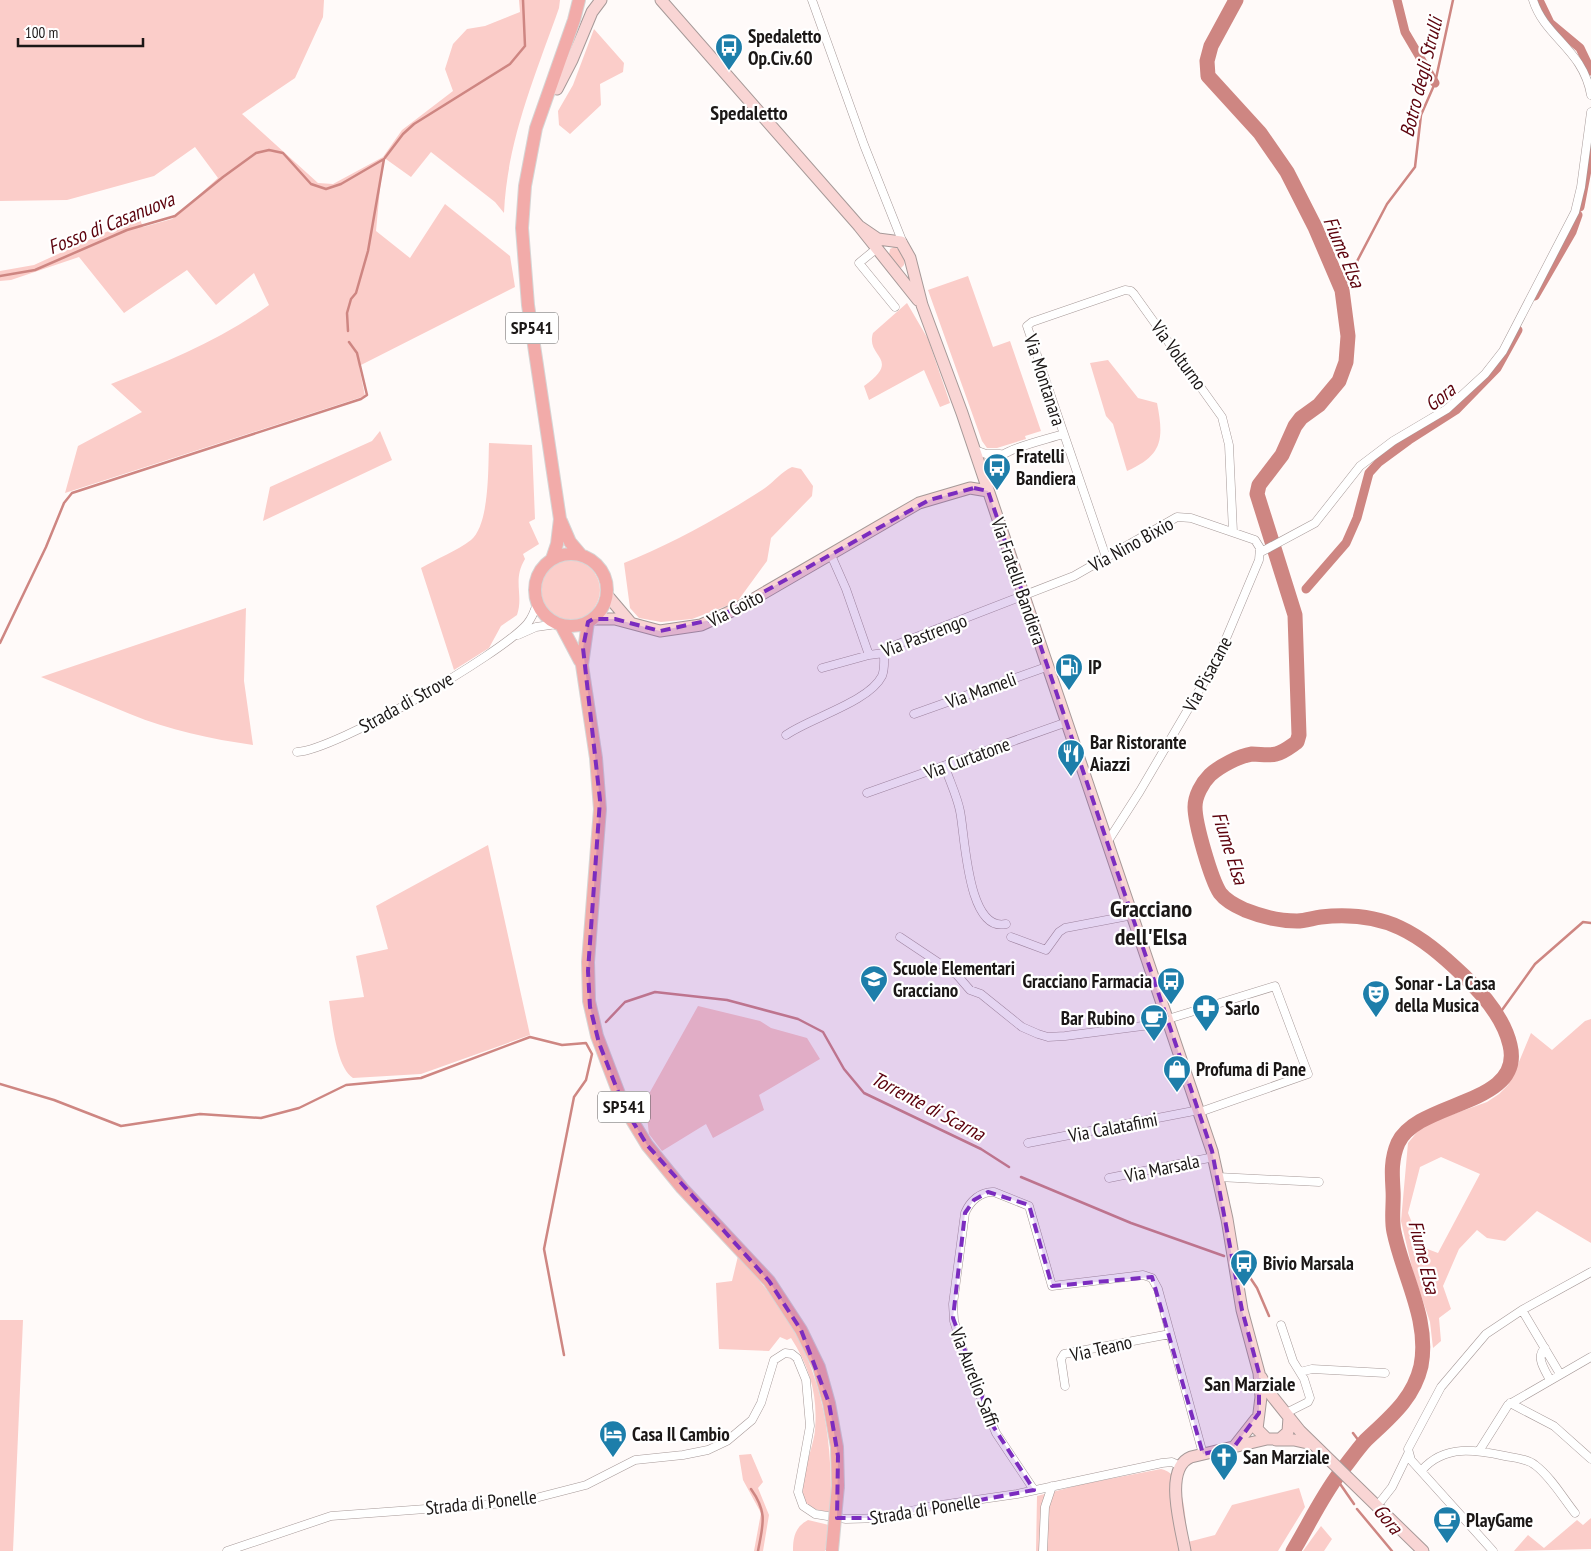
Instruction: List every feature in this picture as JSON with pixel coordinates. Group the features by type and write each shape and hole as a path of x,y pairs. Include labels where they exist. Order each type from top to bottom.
{"main road":[{"name":"SP541","path":"579,0 570,33 538,122 525,186 523,255 560,519 558,544 552,559 542,568 536,578 534,591 537,603 546,617 559,624 572,642 582,665 600,800 588,970 590,1007 599,1043 624,1107 647,1146 682,1188 766,1277 786,1303 802,1330 821,1372 832,1412 837,1447 838,1486 832,1551"},
{"path":"570,33 579,19 584,0"},
{"name":"SP541","path":"536,137 557,88 582,22 588,0"},
{"path":"557,88 572,60 592,12 601,0"},
{"name":"Via Fratelli Bandiera","path":"652,0 670,12"},
{"name":"Via Fratelli Bandiera","path":"660,0 860,226 922,305"},
{"name":"Via Fratelli Bandiera","path":"860,226 878,239 897,242 912,264 922,305 937,340 1133,914 1214,1157 1244,1319 1259,1373 1259,1434 1271,1440"},
{"path":"879,252 883,246 897,242"},
{"path":"897,273 904,272 912,264"},
{"name":"Via Goito","path":"949,493 982,473"},
{"name":"Via Goito","path":"590,620 615,619 664,632 706,623 738,608 916,505 949,493 974,488 988,491"},
{"name":"SP541","path":"560,519 570,542 580,555 590,559 604,575 607,595 600,612 590,620 582,665"},
{"path":"552,559 571,554 580,555"},
{"name":"Via Goito","path":"607,595 619,612 631,623"},
{"path":"559,624 579,625 590,620"},
{"name":"Via Fratelli Bandiera","path":"1259,1373 1286,1413 1314,1444 1419,1549"},
{"path":"1234,1448 1258,1416 1272,1406 1286,1413 1288,1432 1271,1440"},
{"path":"1185,1551 1176,1488 1180,1466 1186,1459 1271,1440 1294,1440 1314,1444"}],"street":[{"path":"812,0 897,242"},
{"path":"1533,0 1545,25 1569,48 1578,60 1591,95"},
{"path":"1261,552 1298,533 1317,520 1351,475 1364,462 1393,441 1447,409 1475,384 1499,357 1575,212 1580,194 1591,112"},
{"path":"879,252 859,263 895,306"},
{"name":"Via Volturno","path":"1027,325 1122,291 1129,290 1133,292 1222,417 1229,445 1233,532"},
{"name":"Via Montanara","path":"1027,325 1106,557"},
{"name":"Via Montanara","path":"982,473 989,462 1002,454 1063,434"},
{"name":"Via Montanara","path":"975,450 989,455 1002,454"},
{"name":"Via Nino Bixio","path":"1024,596 1080,573 1177,517 1188,518 1257,541 1261,552"},
{"name":"Via Pisacane","path":"1108,841 1140,791 1217,660 1261,552"},
{"path":"831,555 846,589 869,655"},
{"name":"Via Pastrengo","path":"822,668 869,655 884,653 893,646 1024,596"},
{"name":"Strada di Strove","path":"510,639 527,624 537,603"},
{"name":"Strada di Strove","path":"297,752 328,744 374,722 510,639 536,627 559,624"},
{"path":"786,735 843,707 876,683 883,674 884,653"},
{"name":"Via Mameli","path":"914,714 1049,666"},
{"name":"Via Curtatone","path":"867,793 945,767 1067,722"},
{"path":"945,767 960,811 967,870 975,896 984,912 993,922 997,925 1006,924"},
{"path":"1011,937 1046,950 1059,932 1065,928 1133,914"},
{"path":"900,938 957,975 970,990 984,996 1022,1027 1038,1034 1058,1037 1111,1032 1169,1022"},
{"name":"Via Calatafimi","path":"1028,1143 1199,1111 1308,1074 1275,986 1169,1022"},
{"name":"Via Marsala","path":"1109,1178 1214,1157"},
{"path":"1218,1177 1319,1182"},
{"name":"Via Aurelio Saffi","path":"1034,1490 1009,1456 992,1426 969,1369 953,1318 966,1210 977,1198 988,1192 994,1192 1027,1204 1052,1286 1140,1276 1151,1277 1158,1289 1170,1334"},
{"path":"1381,1501 1392,1488 1417,1429 1444,1382 1486,1334 1522,1310 1591,1272"},
{"path":"1522,1310 1560,1374"},
{"path":"1281,1325 1292,1361 1300,1372 1309,1391 1310,1399 1286,1413"},
{"path":"1170,1334 1203,1454"},
{"name":"Via Teano","path":"1065,1386 1061,1359 1064,1354 1170,1334"},
{"path":"1545,1348 1540,1353 1540,1357 1550,1380"},
{"name":"Strada di Ponelle","path":"228,1551 331,1516 520,1502 586,1486 635,1460 684,1455 708,1450 727,1440 752,1420 760,1406 774,1360 785,1353 794,1355 798,1360 808,1391 810,1431 798,1492 801,1503 810,1512 846,1519 876,1519 927,1507 1034,1490 1162,1463 1172,1462 1180,1466"},
{"path":"1479,1451 1502,1412 1510,1403 1591,1357"},
{"path":"1300,1372 1312,1369 1384,1373"},
{"path":"1510,1403 1552,1424 1591,1459"},
{"path":"1422,1470 1434,1458 1445,1454 1479,1451 1533,1464 1575,1513"},
{"path":"1408,1454 1470,1527 1494,1551"},
{"path":"1043,1551 1045,1507 1052,1486"}],"highlighted area":[{"path":"974,488 988,491 1212,1151 1242,1310 1259,1373 1259,1413 1234,1447 1203,1454 1152,1277 1052,1286 1029,1205 988,1192 974,1200 965,1213 953,1318 993,1426 1034,1490 883,1518 846,1519 837,1518 838,1456 829,1403 801,1330 769,1281 647,1145 624,1107 599,1043 590,1007 588,971 600,800 583,648 588,622 593,619 615,619 660,631 715,619 929,500"}],"shaded area":[{"path":"0,0 324,0 323,17 295,78 242,114 318,183 333,184 383,157 376,231 410,258 445,204 510,256 515,287 359,366 365,396 65,493 78,446 142,412 111,384 173,359 212,340 251,318 269,305 254,273 216,305 187,270 124,313 79,257 11,280 0,281 0,271 34,265 139,217 143,227 172,219 218,178 195,147 154,176 67,200 0,201"},
{"path":"519,0 560,0 559,8 516,134 506,186 504,213 495,202 431,152 411,177 383,157 402,130 453,91 445,69 453,44 467,29 485,26 520,12"},
{"path":"594,29 624,63 623,72 600,84 601,105 570,134 559,125 558,111 573,85"},
{"path":"894,247 904,257 904,265 901,268 898,267 889,255 890,249"},
{"path":"968,276 993,347 1010,341 1041,431 1025,436 1026,439 997,448 987,448 982,441 928,290"},
{"path":"907,303 928,339 950,403 940,407 924,370 869,400 864,386 875,377 882,364 874,348 872,341 873,333"},
{"path":"1108,360 1138,398 1157,403 1160,427 1158,444 1148,459 1127,471 1113,424 1106,416 1090,363"},
{"path":"380,431 392,460 263,521 270,487 372,441"},
{"path":"489,443 532,445 535,519 529,522 539,544 523,554 525,559 519,574 519,608 517,615 501,626 489,648 454,670 421,568 465,544 477,532 485,509"},
{"path":"792,467 801,469 813,486 812,496 771,538 767,561 737,602 692,619 661,622 639,618 630,608 624,563 678,538 732,509 765,488"},
{"path":"564,560 576,560 587,565 595,573 600,584 598,602 587,615 576,620 564,620 553,615 545,607 540,596 540,584 545,573 553,565"},
{"path":"246,608 244,681 253,745 206,737 160,725 41,677"},
{"path":"488,845 530,1035 421,1074 353,1078 342,1064 333,1031 329,1001 364,997 356,956 388,949 376,906"},
{"path":"698,1006 760,1021 771,1028 807,1038 820,1059 759,1095 764,1110 713,1138 706,1124 662,1151 649,1134 645,1101"},
{"path":"1591,1019 1591,1243 1537,1211 1505,1241 1487,1238 1477,1230 1459,1249 1443,1286 1451,1309 1439,1318 1441,1341 1433,1348 1430,1322 1413,1272 1401,1221 1408,1143 1423,1125 1487,1102 1499,1094 1508,1085 1531,1033 1552,1050 1585,1021","holes":["1441,1157 1480,1174 1438,1253 1422,1247 1408,1213 1420,1167"]},
{"path":"738,1256 764,1286 784,1315 801,1344 813,1374 822,1405 828,1438 831,1473 831,1512 811,1507 806,1503 803,1496 804,1478 814,1438 816,1417 814,1393 808,1371 791,1338 787,1340 780,1337 769,1351 719,1349 716,1283 732,1281"},
{"path":"0,1320 23,1320 13,1551 0,1551"},
{"path":"751,1454 763,1482 758,1488 769,1515 763,1551 754,1551 761,1513 743,1480 739,1455"},
{"path":"1161,1469 1169,1472 1180,1489 1185,1511 1188,1542 1215,1535 1232,1505 1299,1488 1305,1507 1278,1551 1036,1551 1037,1496 1083,1484"},
{"path":"1591,1518 1591,1549 1514,1551 1528,1535 1544,1548 1577,1520 1583,1525"},
{"path":"808,1520 829,1525 825,1551 793,1551 796,1533 800,1526"},
{"path":"1321,1526 1332,1539 1324,1551 1303,1551"}],"waterway":[{"name":"Fosso di Casanuova","path":"0,276 35,270 127,230 175,216 256,153 269,150 283,153 311,184 326,189 341,184 384,159 403,134 414,124 510,64 525,46 523,0"},
{"name":"Fiume Elsa","path":"1236,0 1211,46 1207,61 1208,76 1260,133 1287,172 1315,227 1342,290 1348,336 1346,362 1339,381 1319,405 1301,418 1295,426 1282,455 1259,485 1257,494 1295,615 1299,735 1297,742 1276,754 1252,754 1241,757 1224,765 1210,775 1204,782 1195,803 1201,838 1212,876 1220,893 1228,901 1242,908 1264,916 1290,921 1321,917 1364,917 1383,921 1416,937 1448,961 1478,991 1498,1016 1510,1045 1510,1065 1502,1080 1467,1101 1426,1118 1409,1129 1398,1143 1392,1166 1393,1227 1419,1315 1423,1349 1421,1366 1406,1399 1365,1441 1332,1483 1293,1551"},
{"path":"1397,0 1405,32 1435,83"},
{"name":"Botro degli Strulli","path":"1342,290 1387,204 1415,167 1421,115 1435,83 1453,0"},
{"name":"Gora","path":"1539,0 1550,23 1580,48 1591,71"},
{"name":"Gora","path":"1580,207 1591,149"},
{"path":"348,331 347,313 351,299 356,293 368,251 384,159"},
{"name":"Gora","path":"1535,296 1572,232 1578,215"},
{"name":"Gora","path":"1306,589 1346,543 1357,518 1369,473 1379,462 1409,440 1456,410 1497,368 1518,330"},
{"path":"0,643 46,547 64,503 72,493 361,399 367,395 357,353 349,342"},
{"path":"1497,1017 1535,964 1583,922 1591,923"},
{"name":"Torrente di Scarna","path":"606,1022 625,1002 655,992 727,1000 798,1019 823,1032 844,1069 864,1093 981,1149 1009,1167"},
{"name":"Torrente di Scarna","path":"0,1084 54,1100 121,1126 200,1114 261,1118 299,1108 346,1085 421,1078 530,1037 562,1045 586,1043 592,1054 586,1080 574,1097 544,1249 564,1355"},
{"name":"Torrente di Scarna","path":"1021,1177 1131,1223 1224,1256"},
{"name":"Torrente di Scarna","path":"1247,1273 1257,1288 1269,1316"},
{"name":"Torrente di Scarna","path":"1353,1433 1362,1445"},
{"name":"Gora","path":"1336,1478 1354,1504"},
{"path":"751,1489 760,1505 763,1519 758,1551"},
{"name":"Gora","path":"1357,1509 1392,1551"}],"place":[{"name":"Spedaletto Op.Civ.60","path":"729,71"},
{"name":"Fratelli Bandiera","path":"997,491"},
{"name":"IP","path":"1069,691"},
{"name":"Bar Ristorante Aiazzi","path":"1071,777"},
{"name":"Scuole Elementari Gracciano","path":"874,1003"},
{"name":"Gracciano Farmacia","path":"1171,1005"},
{"name":"Sonar - La Casa della Musica","path":"1376,1018"},
{"name":"Sarlo","path":"1206,1032"},
{"name":"Bar Rubino","path":"1154,1042"},
{"name":"Profuma di Pane","path":"1177,1093"},
{"name":"Bivio Marsala","path":"1244,1287"},
{"name":"Casa Il Cambio","path":"613,1458"},
{"name":"San Marziale","path":"1224,1481"},
{"name":"PlayGame","path":"1447,1544"}],"district":[{"name":"Spedaletto","path":"749,113"},
{"name":"Gracciano dell'Elsa","path":"1151,923"},
{"name":"San Marziale","path":"1250,1384"}]}
